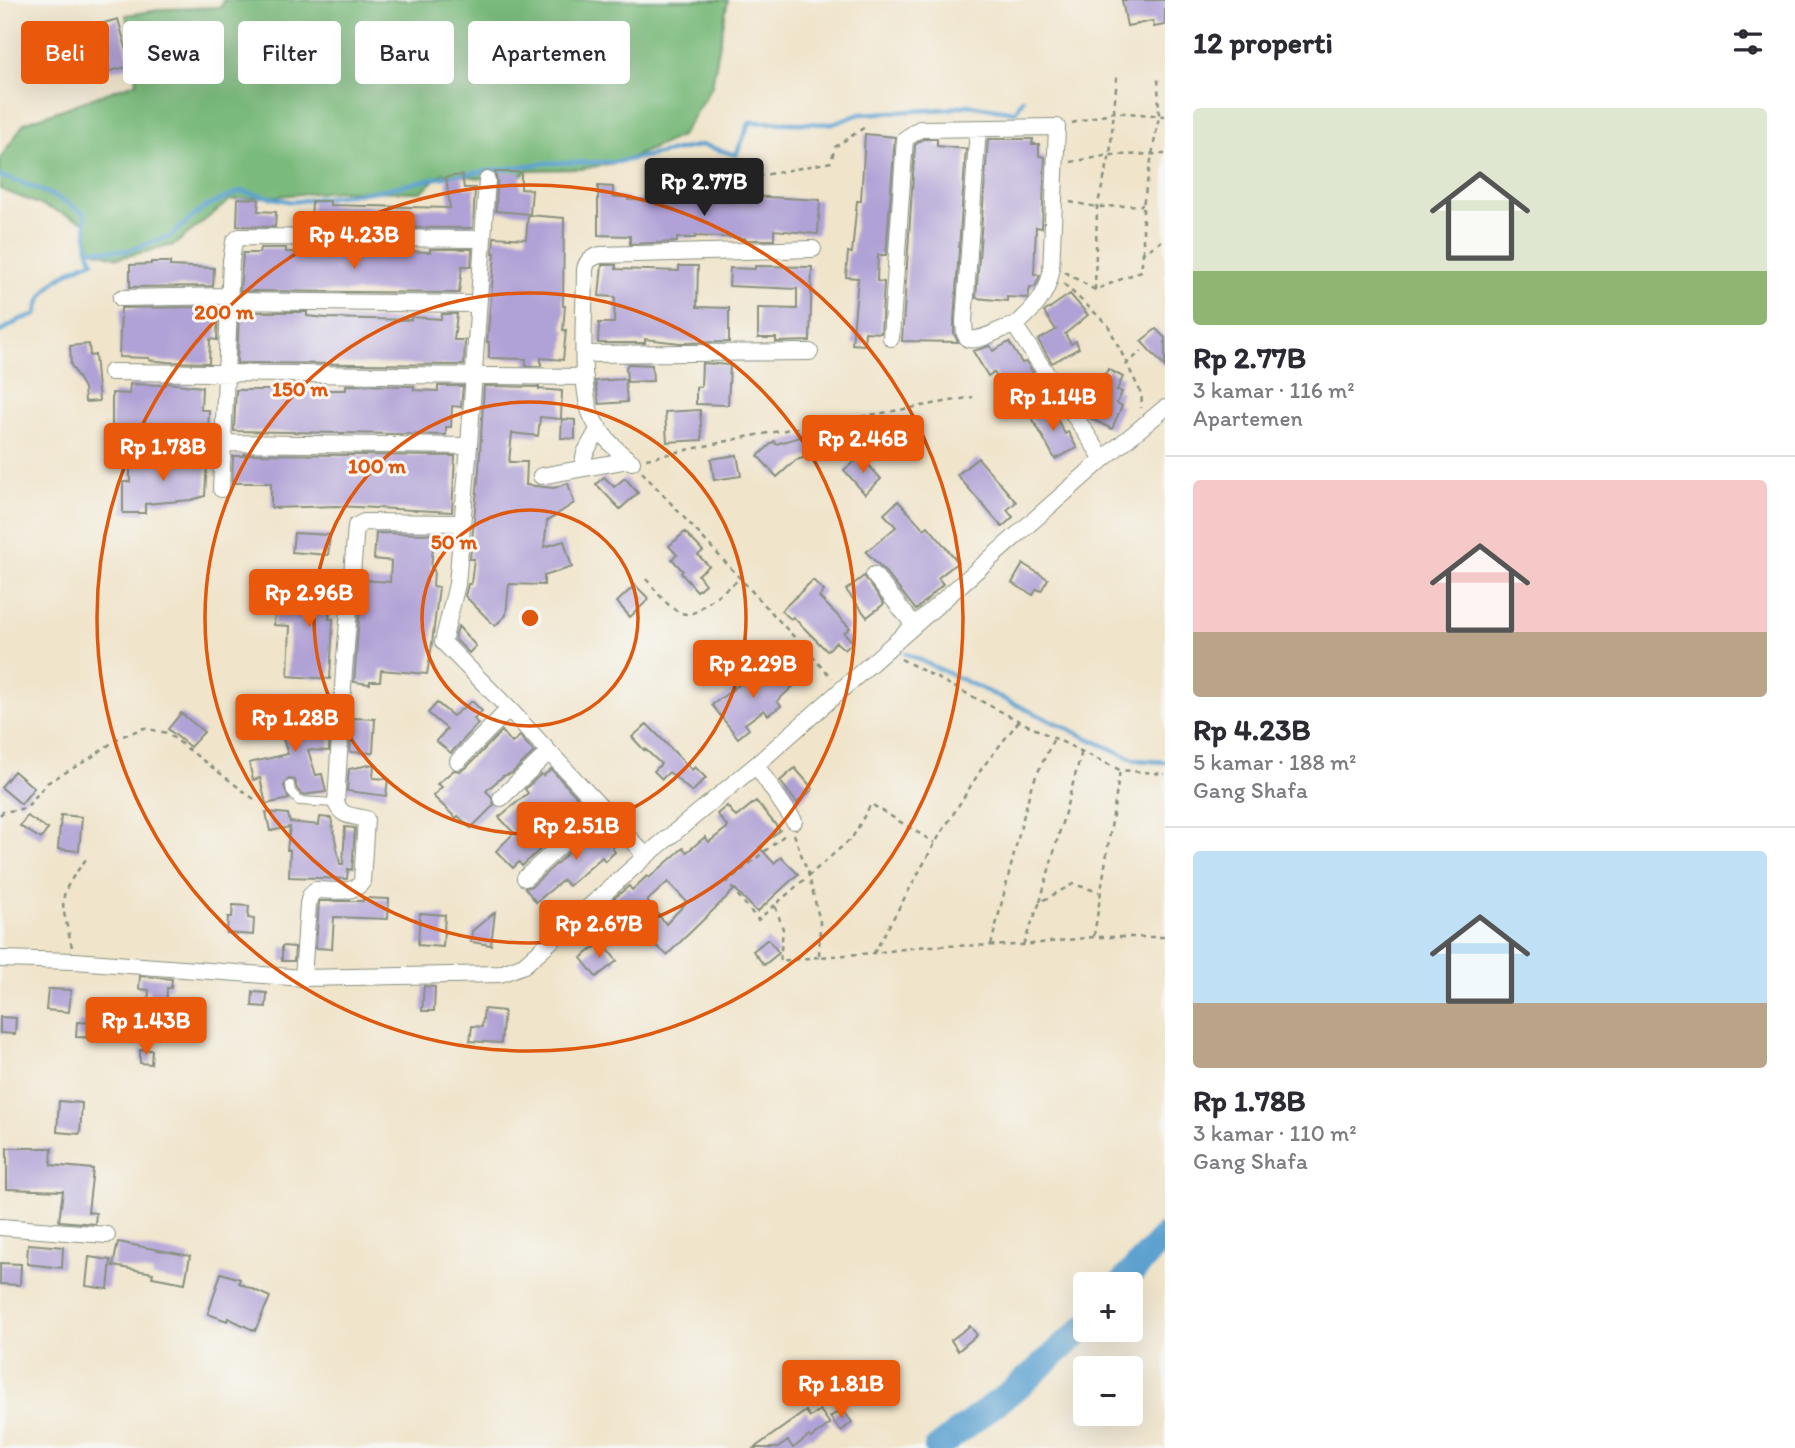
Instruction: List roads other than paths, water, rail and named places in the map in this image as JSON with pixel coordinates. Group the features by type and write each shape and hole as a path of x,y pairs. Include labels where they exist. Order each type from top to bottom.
{"street":[{"path":"891,338 905,139 920,130 978,128 1057,127 1048,286 1032,311 1016,326 1000,329 978,340 968,339 964,322 978,128"},
{"path":"487,180 470,446 457,584 443,642 646,856"},
{"path":"221,489 232,250 237,237 482,239"},
{"path":"541,476 630,461 599,428 590,412 585,377 585,269 591,258 600,255 813,249"},
{"path":"121,298 477,304"},
{"path":"1016,326 1103,459"},
{"path":"585,354 810,352"},
{"path":"111,372 585,377"},
{"path":"0,960 75,961 303,978 511,972 524,965 646,856 756,765 841,687 1103,459 1158,417"},
{"path":"582,468 585,453 599,428"},
{"path":"123,444 470,446"},
{"path":"303,978 310,896 316,890 357,888 362,882 366,819 341,812 336,803 356,526 364,522 462,523"},
{"path":"874,575 914,625"},
{"path":"458,761 509,709"},
{"path":"501,798 549,752"},
{"path":"756,765 794,821"},
{"path":"525,878 601,808"},
{"path":"0,1227 107,1235"}],"lane":[{"path":"290,785 291,792 299,802 336,803"}],"waterway":[{"path":"0,332 21,319 36,315 43,296 57,280 93,261 88,249 126,251 171,236 203,208 241,191 292,202 545,163 617,162 703,145 736,155 750,122 833,124 860,114 948,109 968,105 1015,112 1023,99"},
{"path":"0,176 44,192 85,213 88,249"},
{"path":"905,653 1135,760 1165,762"},
{"path":"1132,1272 1165,1236"},
{"path":"937,1448 1021,1384 1073,1338"}]}
